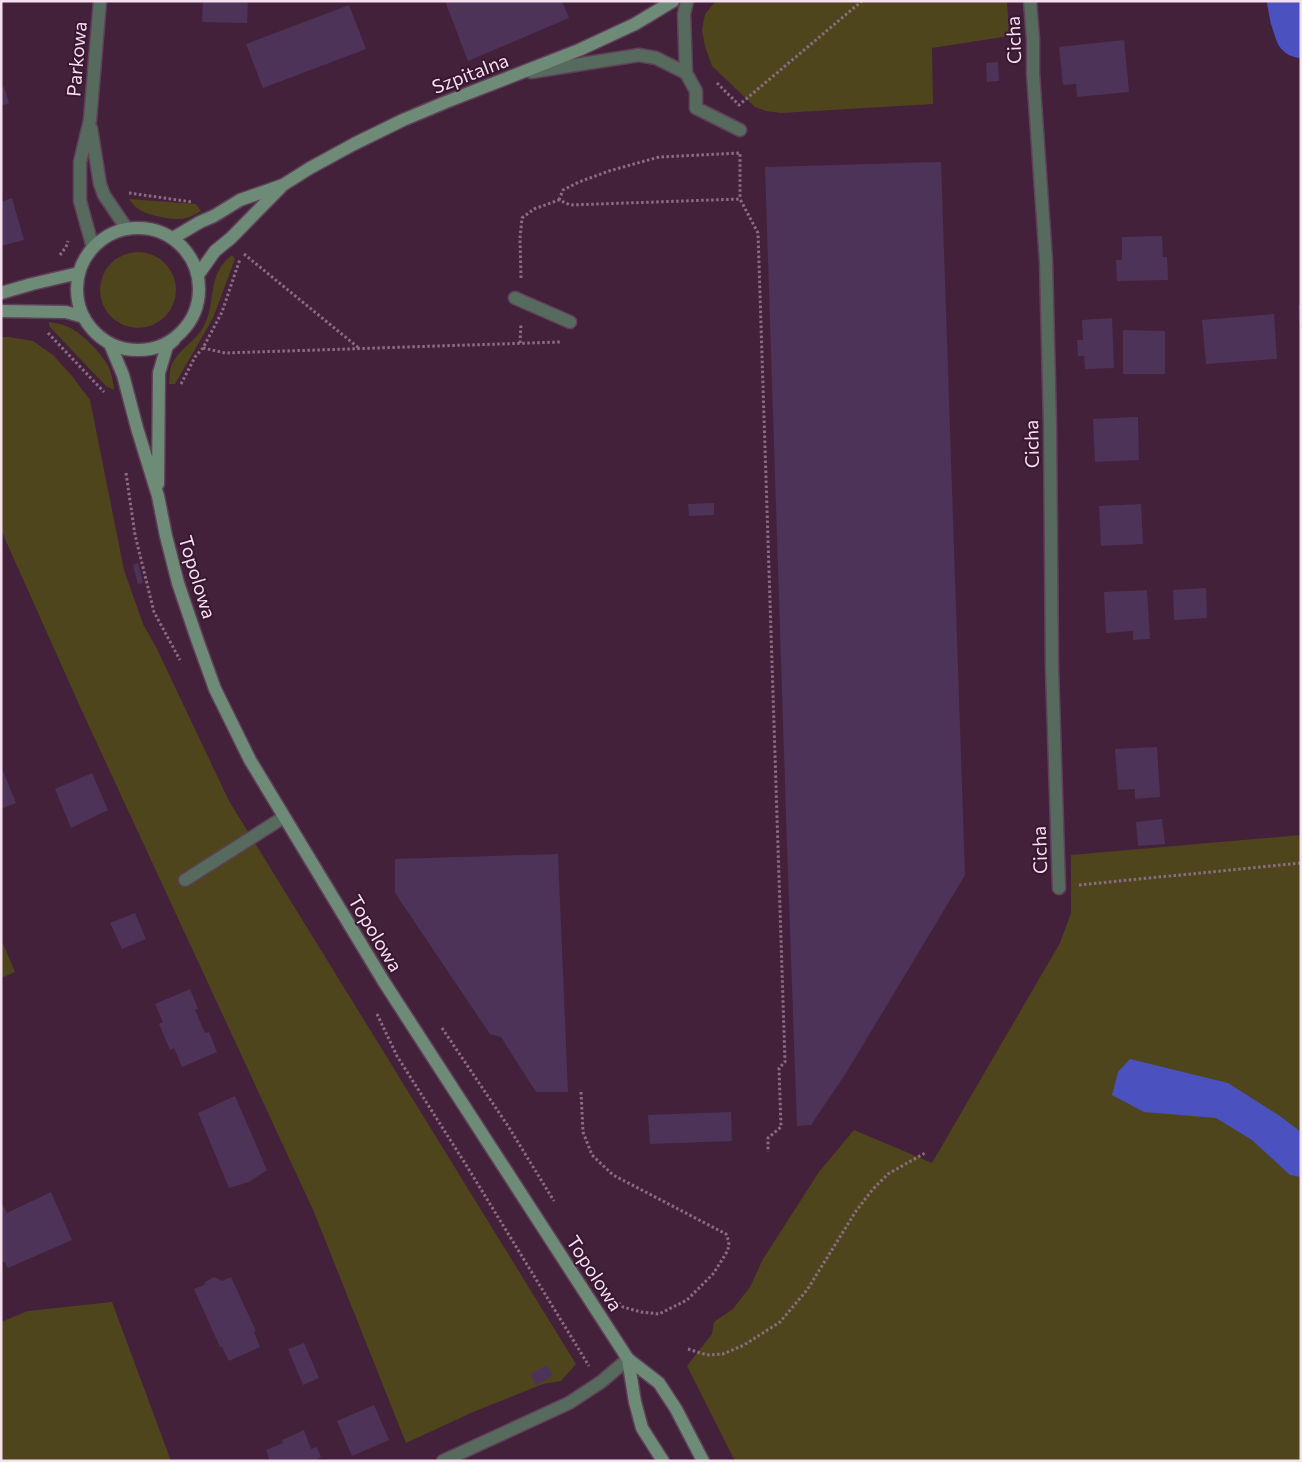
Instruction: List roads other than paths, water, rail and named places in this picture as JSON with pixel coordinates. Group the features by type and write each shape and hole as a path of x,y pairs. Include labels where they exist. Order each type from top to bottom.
{"main road":[{"name":"Szpitalna","path":"173,238 240,200 283,185 310,168 402,120 579,50 635,24 673,1"},
{"name":"Szpitalna","path":"198,275 215,251 231,238 283,185"},
{"path":"127,229 151,229 173,238 189,254 198,275 200,293 196,311 187,327 174,340 154,349 132,350 110,344 95,332 84,317 78,296 79,273 85,260 93,248 109,236 127,229"},
{"path":"1,293 79,273"},
{"path":"1,311 66,312 84,317"},
{"name":"Topolowa","path":"158,496 159,373 167,346 174,340"},
{"name":"Topolowa","path":"110,344 123,375 158,496 178,583 215,689 250,760 384,982 628,1358 659,1383 676,1409 702,1461"},
{"name":"Topolowa","path":"628,1358 635,1402 642,1428 663,1461"}],"street":[{"name":"Parkowa","path":"93,248 80,201 80,162 90,120 100,1"},
{"path":"687,1 684,14 686,73 696,91 696,108 740,130"},
{"name":"Cicha","path":"1030,1 1046,261 1050,426 1052,668 1059,888"},
{"path":"521,74 639,55 656,58 686,73"},
{"name":"Parkowa","path":"90,120 100,184 104,195 127,229"},
{"path":"515,298 570,322"},
{"path":"185,880 284,817"},
{"path":"443,1461 569,1403 601,1382 628,1358"}],"waterway":[{"path":"1293,1 1301,32"}]}
